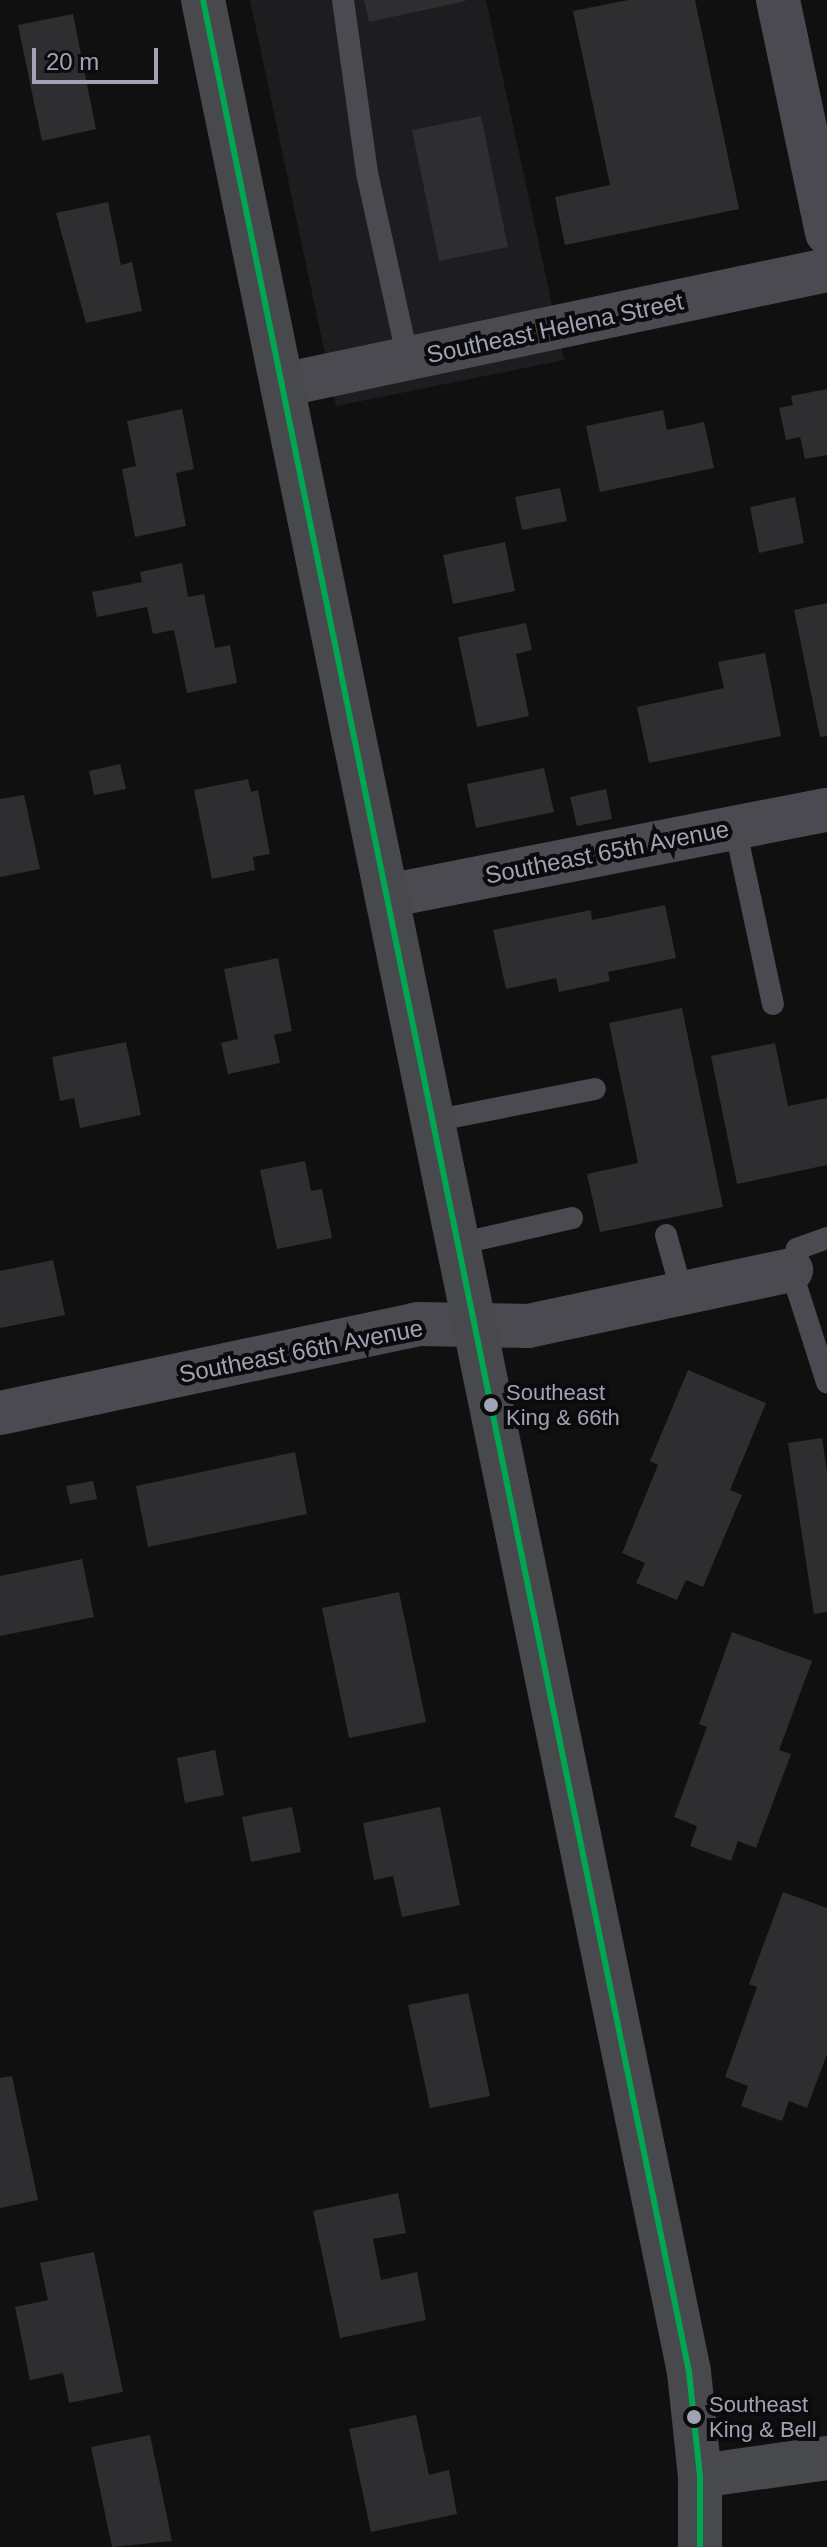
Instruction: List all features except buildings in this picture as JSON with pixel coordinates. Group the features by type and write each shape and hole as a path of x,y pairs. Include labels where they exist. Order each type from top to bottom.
{"main road":[{"path":"203,0 689,2372 700,2476 700,2547"},
{"path":"700,2476 827,2458"}],"street":[{"path":"778,0 827,233"},
{"name":"Southeast Helena Street","path":"282,385 827,270"},
{"name":"Southeast 65th Avenue","path":"387,896 827,810"},
{"name":"Southeast 66th Avenue","path":"0,1413 417,1324 528,1326 791,1270"}],"lane":[{"path":"343,0 367,173 408,359"},
{"path":"735,827 773,1004"},
{"path":"433,1121 595,1089"},
{"path":"458,1244 572,1218"},
{"path":"666,1235 682,1293"},
{"path":"827,1238 797,1249 791,1270 827,1382"}],"shaded area":[{"path":"250,0 486,0 564,360 336,406"}],"transit line":[{"path":"203,0 689,2372 700,2476 700,2547"}],"place":[{"name":"Southeast King & 66th","path":"491,1405"},
{"name":"Southeast King & Bell","path":"694,2417"}]}
